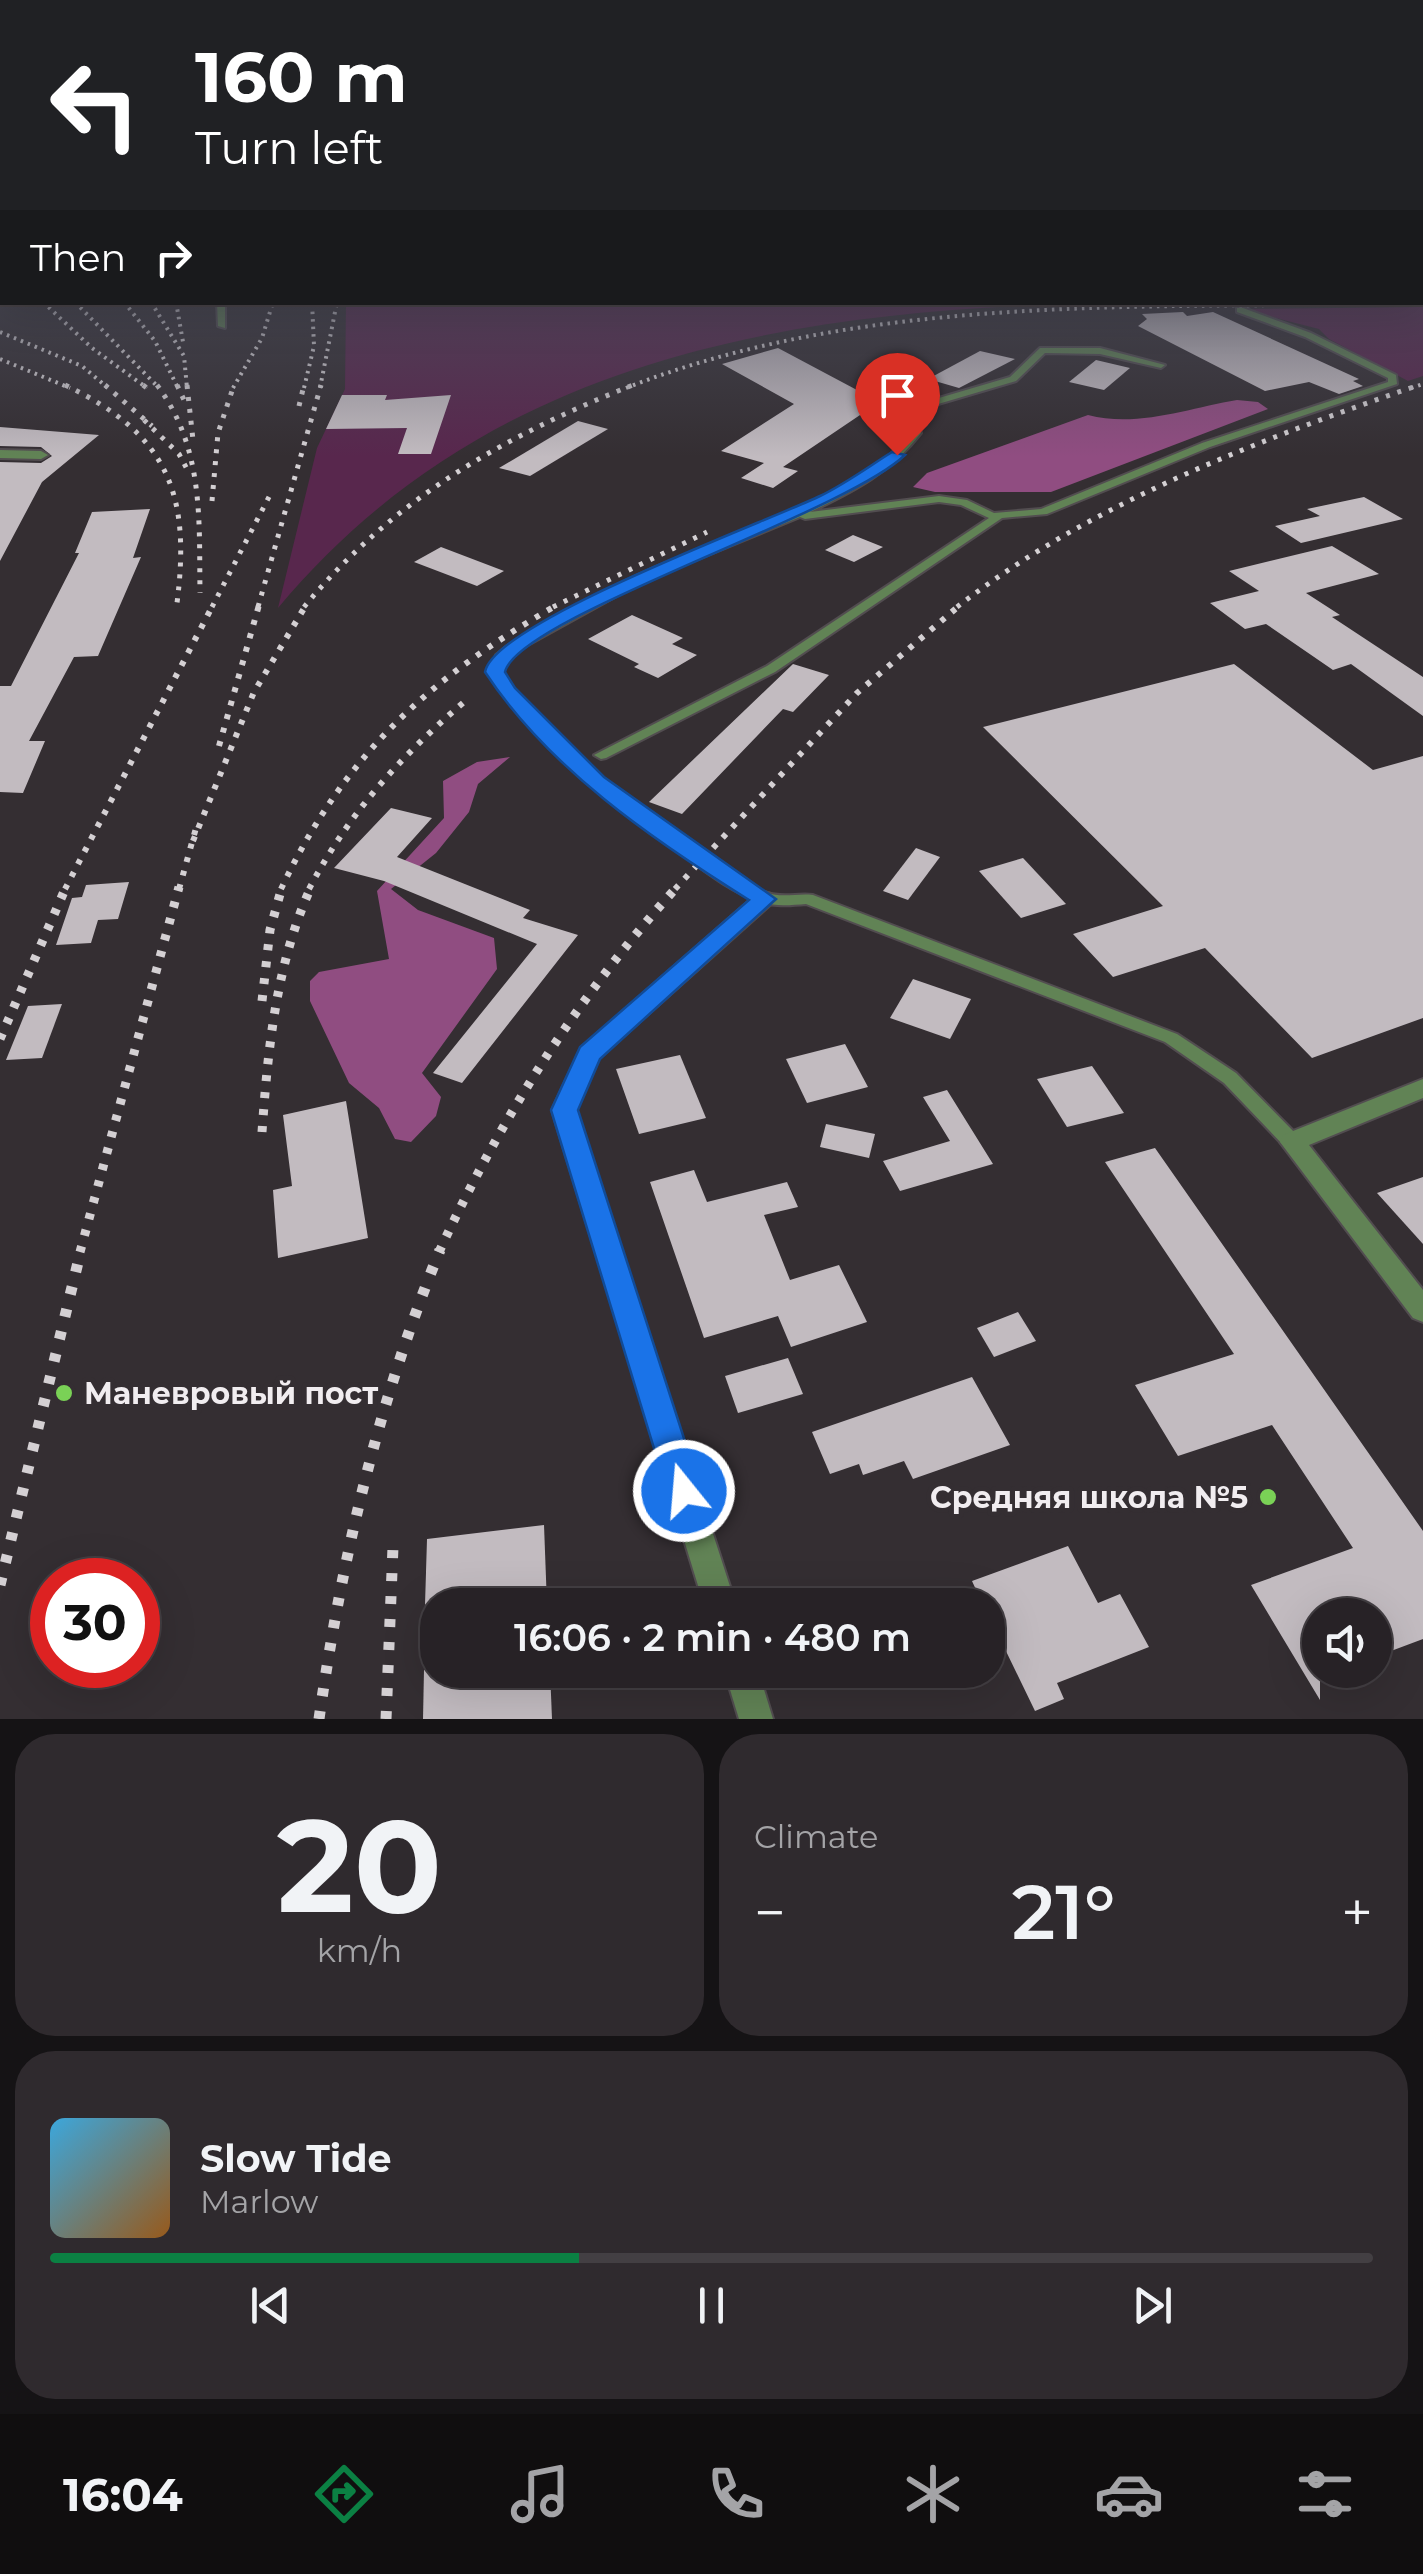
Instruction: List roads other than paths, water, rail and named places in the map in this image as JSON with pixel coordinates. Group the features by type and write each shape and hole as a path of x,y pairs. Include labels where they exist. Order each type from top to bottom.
{"street":[{"path":"0,454 41,455"},
{"path":"715,1588 564,1110 589,1054 764,899"},
{"path":"1423,1088 1292,1142 1423,1310"},
{"path":"747,1688 756,1719"}],"lane":[{"path":"221,305 222,326"},
{"path":"781,519 939,499 964,502 998,516 1043,512 1206,445 1392,384 1392,377 1308,334 1240,310"},
{"path":"1161,365 1100,351 1043,350 1012,379 925,405 912,417 916,433 913,439 886,464 781,519 602,597 511,649 500,658 495,672 508,692 596,782 702,860 764,899 808,899 1171,1038 1230,1078 1292,1142"},
{"path":"601,754 771,669 998,516"}],"railway":[{"path":"46,305 92,348 147,388"},
{"path":"78,305 159,388"},
{"path":"126,305 155,341 178,388"},
{"path":"153,305 184,356 187,388"},
{"path":"177,305 183,342"},
{"path":"233,388 262,338 272,305"},
{"path":"304,388 314,346 312,305"},
{"path":"320,388 336,305"},
{"path":"626,388 721,356 819,334 918,320 1019,311 1272,305"},
{"path":"0,332 82,366 108,388"},
{"path":"0,359 70,388"},
{"path":"1411,388 1423,384"},
{"path":"65,385 128,424 165,472 180,530 177,603"},
{"path":"105,385 152,426"},
{"path":"143,385 147,388"},
{"path":"177,385 184,400"},
{"path":"187,385 193,440"},
{"path":"299,406 304,385"},
{"path":"258,607 321,385"},
{"path":"304,607 375,534 454,475 540,426 633,385"},
{"path":"957,607 1009,570 1120,505 1238,452 1419,385"},
{"path":"147,388 151,391"},
{"path":"159,388 172,409 191,459 198,511 200,593"},
{"path":"212,501 218,433 233,388"},
{"path":"144,420 179,454 189,473"},
{"path":"212,607 270,495"},
{"path":"557,605 707,532"},
{"path":"66,887 213,605"},
{"path":"219,746 259,605"},
{"path":"193,841 254,692 306,605"},
{"path":"282,887 333,798 395,724 468,662 557,605"},
{"path":"675,889 857,693 960,605"},
{"path":"309,889 324,861 377,788 464,702"},
{"path":"179,889 196,828"},
{"path":"0,1039 66,887"},
{"path":"80,1252 179,887"},
{"path":"262,1001 270,930 282,887"},
{"path":"262,1132 271,1038 282,976 311,887"},
{"path":"439,1252 488,1154 544,1060 606,972 677,887"},
{"path":"0,1585 81,1250"},
{"path":"319,1719 339,1599 365,1481 398,1365 440,1250"},
{"path":"386,1719 393,1547"}],"place":[{"name":"Маневровый пост","path":"64,1393"},
{"name":"Средняя школа №5","path":"1268,1497"}]}
